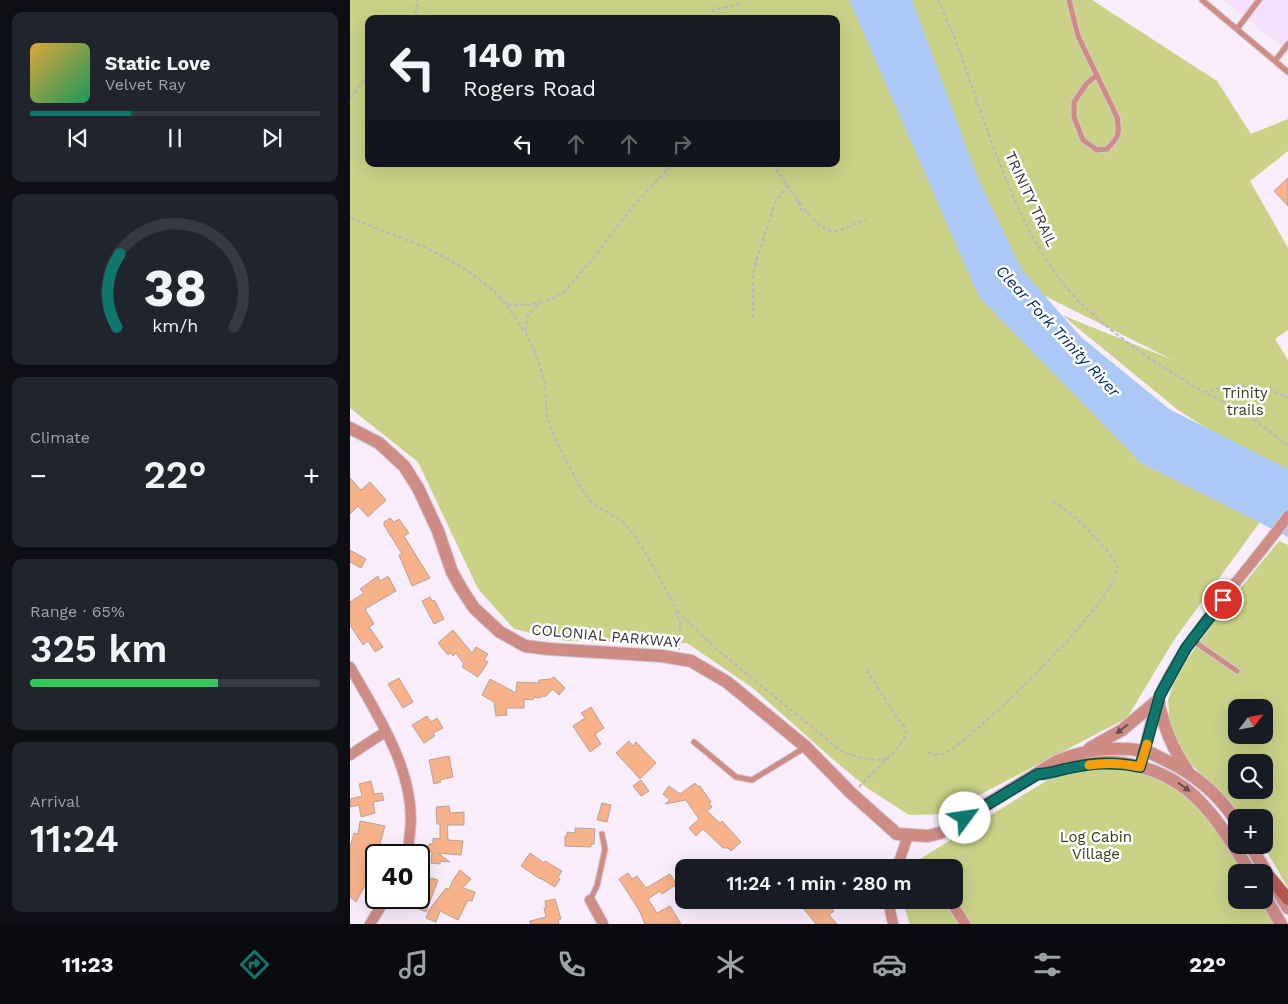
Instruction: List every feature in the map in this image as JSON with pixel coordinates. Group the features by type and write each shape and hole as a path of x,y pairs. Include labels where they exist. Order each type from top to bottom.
{"main road":[{"path":"1273,881 1288,899"}],"street":[{"name":"COLONIAL PARKWAY","path":"350,428 379,443 404,466 418,488 434,522 452,572 461,588 474,608 500,632 525,646 679,658 691,661 728,682 806,747 890,830 897,834 908,835"},
{"path":"1140,767 1158,700 1173,670 1192,640 1288,516"},
{"path":"350,667 385,732 407,782 411,820 408,844"},
{"path":"1081,753 1122,730 1158,700"},
{"path":"1158,700 1166,731 1174,751 1188,772"},
{"path":"350,755 385,732"},
{"path":"900,859 908,835 928,836 940,832 1057,761 1081,753 1106,749 1145,751 1188,772 1214,792 1228,810"},
{"path":"1038,774 1049,774 1062,769 1106,762 1124,763 1152,770 1176,782 1196,796 1212,814 1245,864"},
{"path":"1273,883 1288,908"},
{"path":"590,900 602,924"},
{"path":"370,924 379,909"},
{"path":"890,909 893,924"},
{"path":"956,909 965,924"},
{"path":"1272,909 1281,924"}],"lane":[{"path":"1069,0 1078,36 1117,117 1119,129 1117,138 1107,149 1097,150 1083,140 1074,117 1074,102 1087,84 1096,76"},
{"path":"1202,0 1288,72"},
{"path":"1237,29 1260,0"},
{"path":"1275,61 1288,44"},
{"path":"1192,640 1237,671"},
{"path":"694,742 736,777 752,780 806,747"},
{"path":"590,900 597,886 605,849 602,834"}],"path":[{"path":"414,15 418,0"},
{"path":"711,11 738,4 742,0"},
{"name":"TRINITY TRAIL","path":"938,0 1016,202 1040,250 1067,286 1090,312 1145,356 1204,392 1244,413 1288,446"},
{"path":"350,98 365,79"},
{"path":"506,304 530,305 552,299 565,290 596,256 634,205 670,167"},
{"path":"774,167 788,185 802,211"},
{"path":"754,318 753,274 757,258 776,201 788,185"},
{"path":"796,198 824,230 831,232 843,230 858,221 866,220"},
{"path":"350,218 425,247 465,269 494,291 506,304 525,332 535,352 545,382 548,416 556,441 580,487 592,503 622,521 636,537 656,570 680,623 679,658"},
{"path":"525,332 528,315 542,302"},
{"path":"1204,392 1236,385 1273,391 1288,397"},
{"path":"928,752 936,756 945,753 986,722 1036,674 1100,603 1115,576 1117,565 1110,555 1074,517 1053,501"},
{"path":"675,610 714,647 841,751 866,759 886,759"},
{"path":"853,795 903,742 906,733 905,728 866,670"}],"shaded area":[{"path":"1223,0 1288,0 1288,52 1229,5"}],"green space":[{"name":"Trinity trails","path":"350,0 1092,0 1217,81 1251,134 1288,119 1288,151 1250,181 1288,248 1288,330 1275,339 1288,360 1288,480 1178,410 1062,315 1173,360 1011,279 926,38 876,61 978,294 1141,463 1260,522 1174,640 1127,718 943,814 909,815 867,788 754,689 687,643 567,641 514,629 478,589 418,462 350,408"},
{"path":"1279,541 1288,545 1288,888 1268,854 1273,854 1273,809 1236,809 1186,759 1170,727 1168,700 1173,685 1188,658 1224,608"},
{"name":"Log Cabin Village","path":"1096,766 1137,770 1178,790 1201,808 1228,848 1228,854 1232,854 1239,864 1228,864 1228,909 1265,909 1274,924 910,924 905,909 963,909 963,859 920,859 1046,781 1071,771"}],"water":[{"name":"Clear Fork Trinity River","path":"849,0 912,0 979,181 1022,270 1081,337 1169,409 1288,469 1288,537 1141,463 979,297"}],"building":[{"path":"1288,178 1288,206 1274,191"},
{"path":"350,478 361,490 370,482 386,500 368,517 358,506 350,514"},
{"path":"390,518 394,522 399,519 409,533 404,536 430,578 412,586 399,555 402,554 384,525 384,522"},
{"path":"350,550 366,559 361,568 350,562"},
{"path":"378,576 380,581 388,576 396,591 365,609 374,624 369,627 383,647 375,652 368,641 363,645 350,625 350,602 364,593 360,589"},
{"path":"430,597 436,603 444,619 434,624 422,601"},
{"path":"453,630 472,653 476,647 488,654 484,660 488,662 478,677 462,667 464,664 456,653 453,656 451,653 448,655 438,643"},
{"path":"554,677 565,688 559,695 553,689 545,697 534,697 533,700 524,699 524,708 506,708 507,715 496,716 494,702 482,695 490,679 516,693 517,682 539,683 539,680"},
{"path":"399,678 413,702 403,708 388,684"},
{"path":"591,707 604,728 595,734 601,744 590,752 573,726 585,718 581,713"},
{"path":"427,716 431,722 437,718 443,728 433,733 435,736 424,743 412,725"},
{"path":"629,741 633,746 636,742 656,763 640,779 616,753"},
{"path":"449,756 453,777 440,780 441,782 434,784 429,760"},
{"path":"641,780 649,791 641,796 633,786"},
{"path":"371,781 374,794 382,793 384,800 373,802 375,813 361,817 359,805 350,807 350,799 362,796 359,784"},
{"path":"695,783 698,787 700,786 711,802 709,803 712,807 707,811 720,823 722,821 741,842 731,851 728,848 723,848 703,829 696,836 689,828 699,819 686,800 665,804 670,800 663,794 669,786 680,794"},
{"path":"602,803 611,805 607,822 597,820"},
{"path":"449,806 450,813 464,812 464,825 447,825 448,840 463,841 461,855 438,853 450,862 440,861 440,864 431,863 432,852 430,852 430,844 433,844 433,838 440,839 440,824 437,824 436,807"},
{"path":"360,821 385,826 380,844 365,844 365,886 356,902 350,897 350,847 354,833 358,834"},
{"path":"575,828 595,829 594,844 591,844 591,847 565,846 567,832 575,833"},
{"path":"530,853 544,863 545,861 562,871 555,887 521,866"},
{"path":"460,870 471,879 463,888 475,892 472,901 468,900 458,920 440,911 436,922 426,918 429,910 446,888 449,889"},
{"path":"628,873 632,879 637,876 646,888 670,874 675,881 675,885 662,894 660,891 648,899 657,913 670,906 681,924 645,924 639,910 619,879"},
{"path":"431,878 438,880 430,901"},
{"path":"555,899 561,919 558,920 559,924 530,924 530,921 546,917 545,901"},
{"path":"804,909 832,909 834,911 829,915 837,924 816,924"}],"slow traffic":[{"path":"1089,765 1106,762 1124,763 1140,767 1147,744"}],"route":[{"path":"965,818 1038,774 1049,774 1062,769 1106,762 1124,763 1140,767 1160,695 1186,648 1223,600"}]}
